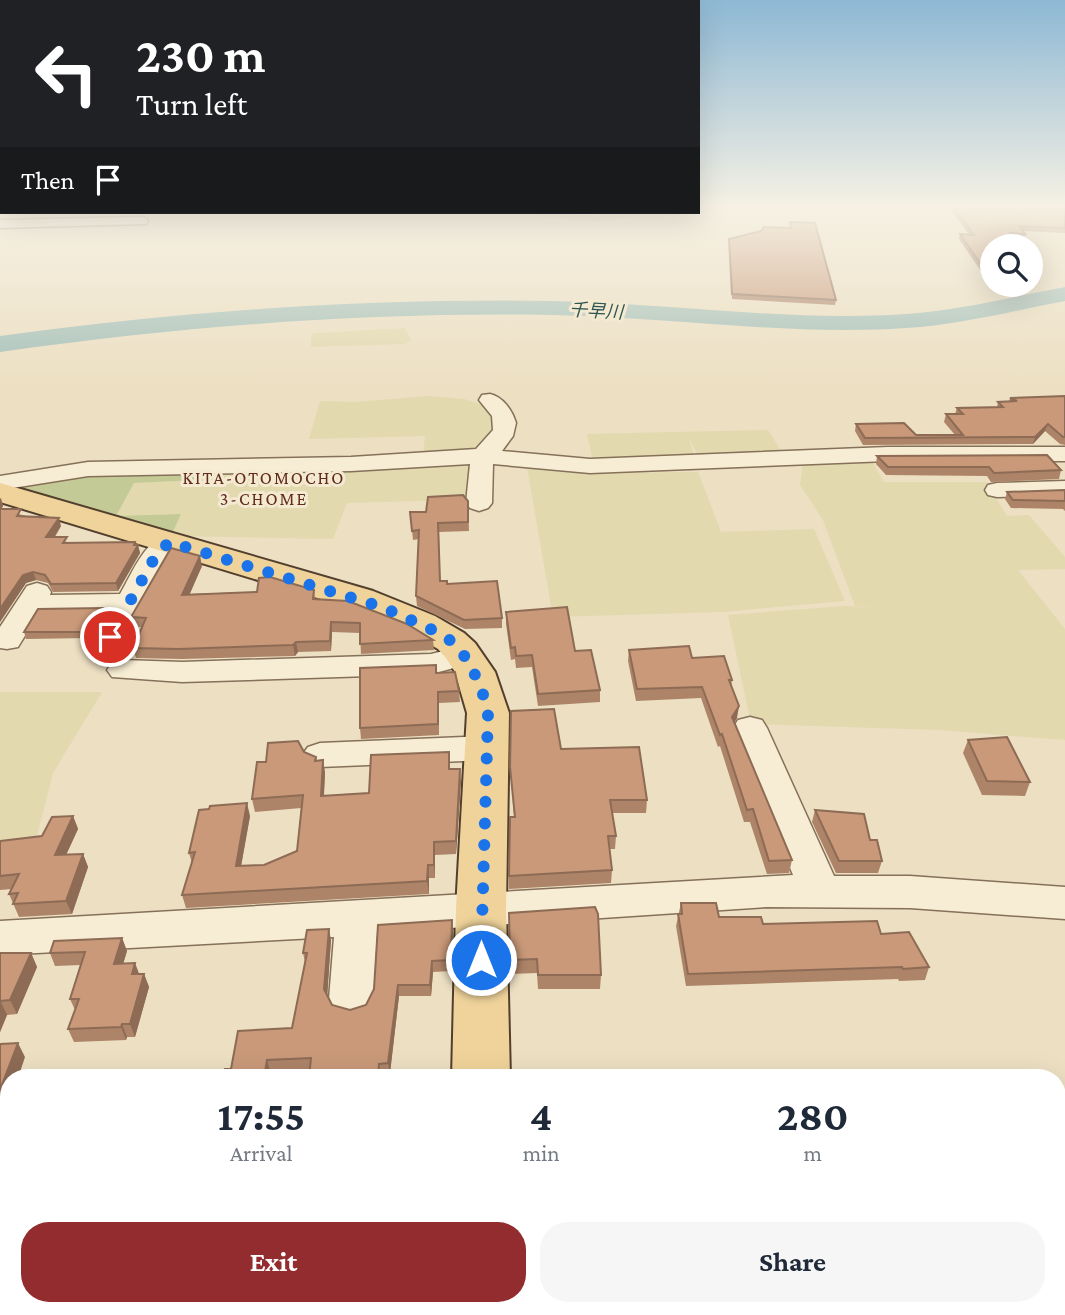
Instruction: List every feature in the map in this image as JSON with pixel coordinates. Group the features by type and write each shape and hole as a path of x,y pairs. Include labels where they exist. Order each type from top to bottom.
{"main road":[{"path":"0,492 382,607 435,631 451,641 464,655 475,672 485,699 488,748 481,909 481,1069"}],"street":[{"path":"479,503 482,456 501,442 506,430 504,416 490,400"},
{"path":"958,440 1038,441 1061,454"},
{"path":"0,483 100,468 363,464 482,456 594,466 888,454 1061,454"},
{"path":"997,490 1065,488"},
{"path":"110,637 155,557 169,542"},
{"path":"7,640 34,598 131,603"},
{"path":"124,670 182,673 432,664 464,655"},
{"path":"750,728 821,893"},
{"path":"320,755 488,748"},
{"path":"0,938 357,919 766,891 910,892 1065,903"},
{"path":"351,999 357,919"}],"shaded area":[{"path":"405,328 411,340 405,344 311,347 311,335 316,333"},
{"path":"428,396 464,399 489,407 499,435 487,447 423,459 425,436 309,439 320,401 356,402"},
{"path":"768,430 782,453 697,454 689,438 696,464 594,466 587,434"},
{"path":"872,461 884,482 986,482 1007,516 1029,515 1065,557 1065,569 1018,570 1065,629 1065,740 938,730 751,724 728,615 844,606 943,609 855,606 823,520 800,485 803,464"},
{"path":"473,465 472,494 454,500 347,503 333,539 171,536 181,514 115,517 134,483 197,480 203,472 358,471"},
{"path":"527,467 586,473 698,472 721,532 814,529 845,601 723,612 553,617"},
{"path":"0,692 102,692 53,773 33,851 0,852"}],"green space":[{"path":"203,472 197,480 134,483 116,516 181,514 171,536 7,488 82,477"}],"building":[{"path":"730,266 827,266 836,300 732,294"},
{"path":"1065,396 1065,437 1048,424 1035,437 865,438 856,424 904,423 916,435 963,435 946,414 963,414 957,408 1003,407 998,402 1017,401 1010,398"},
{"path":"1047,455 1061,470 994,473 989,467 888,467 877,456"},
{"path":"1065,490 1065,501 1013,500 1007,492"},
{"path":"463,495 468,501 468,522 438,523 440,581 447,581 447,584 497,581 502,618 464,620 416,596 419,530 412,531 410,512 426,512 428,497"},
{"path":"0,509 21,509 17,516 59,518 46,537 67,537 63,543 135,542 134,545 138,545 116,583 51,584 45,575 33,572 23,575 0,609"},
{"path":"171,548 200,556 182,595 257,592 259,578 270,577 314,590 313,599 348,601 407,624 433,640 360,644 360,623 331,622 330,641 296,642 293,645 133,648 146,618 131,617"},
{"path":"567,607 575,651 591,650 600,690 538,694 532,655 516,656 515,647 511,648 506,612"},
{"path":"103,608 88,632 24,632 38,609"},
{"path":"689,646 692,658 724,656 732,680 729,680 739,706 732,717 792,860 769,861 753,809 747,810 722,734 720,735 702,687 637,689 629,650"},
{"path":"436,665 436,673 455,672 459,691 438,692 438,724 360,728 360,668"},
{"path":"554,709 561,749 639,747 647,800 610,800 616,836 608,836 612,870 509,876 510,817 515,817 510,767 511,711"},
{"path":"1007,737 1030,782 987,781 968,740"},
{"path":"298,741 304,752 316,757 315,761 323,760 321,796 369,793 371,755 449,752 449,769 460,769 456,841 434,842 434,865 428,865 427,881 182,895 195,852 189,853 199,810 209,809 210,806 247,803 236,866 264,865 297,851 303,795 252,799 257,762 266,762 268,743"},
{"path":"815,810 864,814 870,840 877,840 882,861 839,861"},
{"path":"73,816 55,855 83,854 66,901 13,904 18,893 9,894 19,874 0,876 0,841 42,836 52,817"},
{"path":"681,903 716,903 719,917 761,917 763,924 877,921 881,934 909,932 929,967 688,974 678,914 682,914"},
{"path":"595,907 598,914 601,975 538,975 537,959 510,960 509,913"},
{"path":"452,920 451,960 432,961 430,985 398,985 388,1063 379,1064 379,1069 310,1069 311,1058 267,1060 266,1069 231,1069 238,1031 292,1028 307,953 303,953 307,930 329,929 324,989 332,1005 350,1010 366,1005 374,989 378,925"},
{"path":"122,938 114,964 135,963 132,974 144,974 130,1024 122,1024 121,1027 68,1029 79,999 70,999 85,952 50,953 54,941"},
{"path":"0,953 31,953 10,1000 0,1001"},
{"path":"18,1043 8,1069 0,1069 0,1044"}],"waterway":[{"name":"千早川","path":"0,344 206,320 413,309 596,309 773,321 906,321 966,313 1065,294"}],"district":[{"name":"KITA-OTOMOCHO 3-CHOME","path":"264,488"}],"route":[{"path":"110,637 155,557 169,542 360,599 404,616 451,641 475,672 488,713 482,849 481,960"}]}
